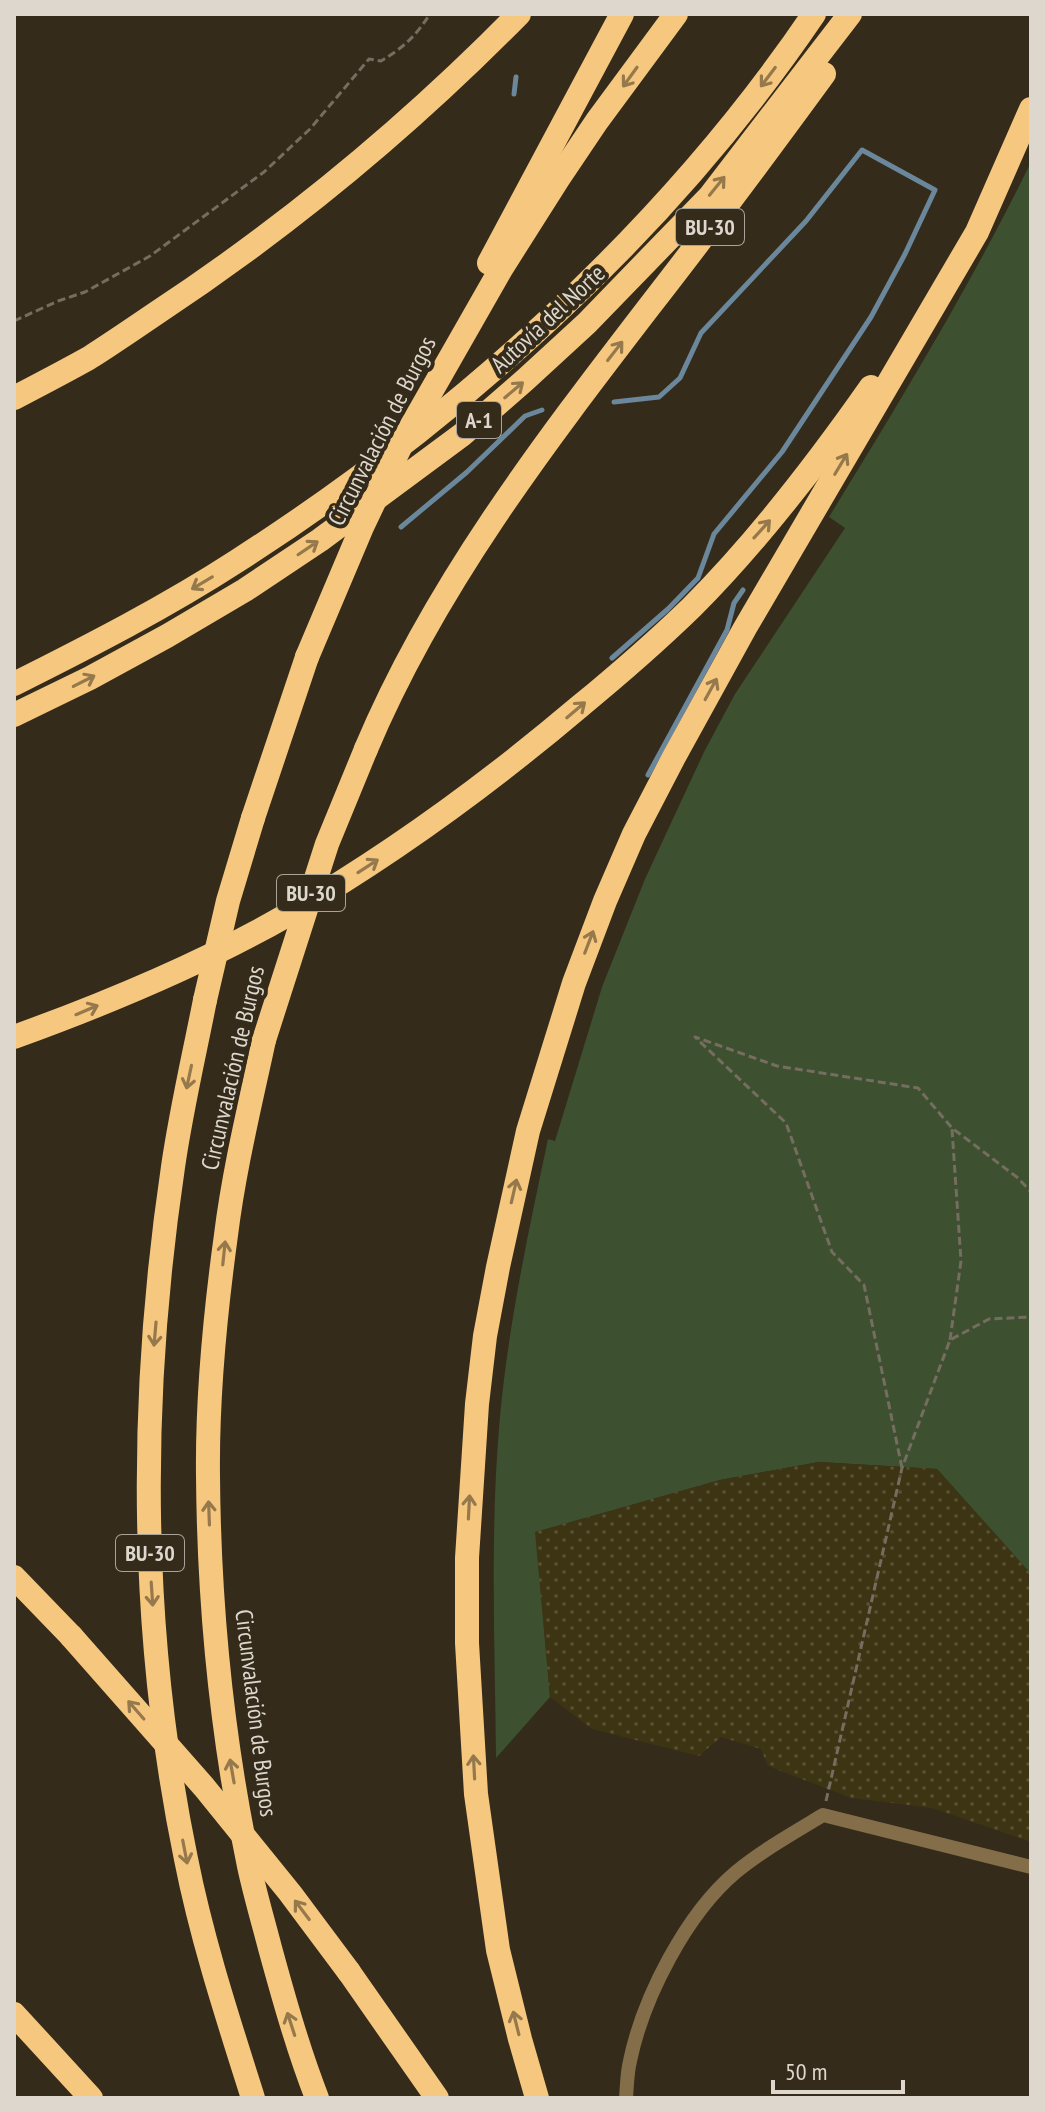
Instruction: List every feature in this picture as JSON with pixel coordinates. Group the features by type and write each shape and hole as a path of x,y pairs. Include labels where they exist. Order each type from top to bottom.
{"highway":[{"path":"14,398 89,358 262,240 385,141 519,14"},
{"path":"404,439 419,400 481,278 622,14"},
{"name":"Circunvalación de Burgos","path":"253,2098 209,1951 186,1860 160,1697 150,1563 148,1488 155,1330 173,1168 184,1102 228,901 253,818 307,657 362,527 404,439 501,269 597,121 676,14"},
{"name":"Autovía del Norte","path":"14,684 118,631 236,562 366,474 450,407 543,325 661,206 728,129 814,14"},
{"name":"Autovía del Norte","path":"14,715 90,678 245,590 320,540 473,425 587,323 710,196 850,14"},
{"name":"Circunvalación de Burgos","path":"317,2098 289,2018 249,1868 227,1747 215,1641 207,1475 214,1350 226,1234 242,1138 264,1040 327,844 366,749 417,644 468,555 580,396 837,58 862,14"},
{"path":"537,2098 498,1950 476,1794 467,1628 467,1558 477,1404 485,1336 524,1145 574,983 634,834 752,616 948,285 977,232 1031,109"},
{"path":"14,1037 81,1013 162,978 301,907 449,811 524,754 619,674 692,607 768,523 832,442 900,345 1004,170"},
{"path":"14,1577 71,1636 204,1787 290,1893 437,2098"},
{"path":"14,2014 91,2098"}],"street":[{"path":"626,2098 629,2063 638,2029 657,1983 686,1929 707,1900 735,1873 765,1850 823,1815 1031,1867"}],"path":[{"path":"14,321 85,292 150,256 264,172 310,129 369,59 381,61 405,46 419,32 430,14"},
{"path":"902,1468 864,1285 832,1252 786,1123 695,1037 777,1066 918,1088 952,1128 1018,1178 1031,1192"},
{"path":"823,1815 902,1468 950,1340 961,1261 952,1128"},
{"path":"950,1340 989,1319 1031,1317"}],"green space":[{"path":"1031,162 1031,1574 937,1469 819,1462 720,1480 536,1532 550,1697 496,1758 494,1551 499,1428 513,1319 548,1139 555,1141 602,987 645,879 704,752 735,694 845,528 829,517 959,298"}],"sand":[{"path":"819,1462 937,1469 1031,1574 1031,1842 932,1808 851,1798 768,1766 761,1749 721,1737 699,1756 592,1729 550,1697 535,1532 720,1480"}],"waterway":[{"path":"514,94 516,77"},
{"path":"612,658 698,578 714,534 782,452 871,317 935,190 862,150 806,221 701,333 680,378 659,397 614,402"},
{"path":"401,527 467,472 525,416 542,410"},
{"path":"648,775 727,630 734,603 743,590"}]}
